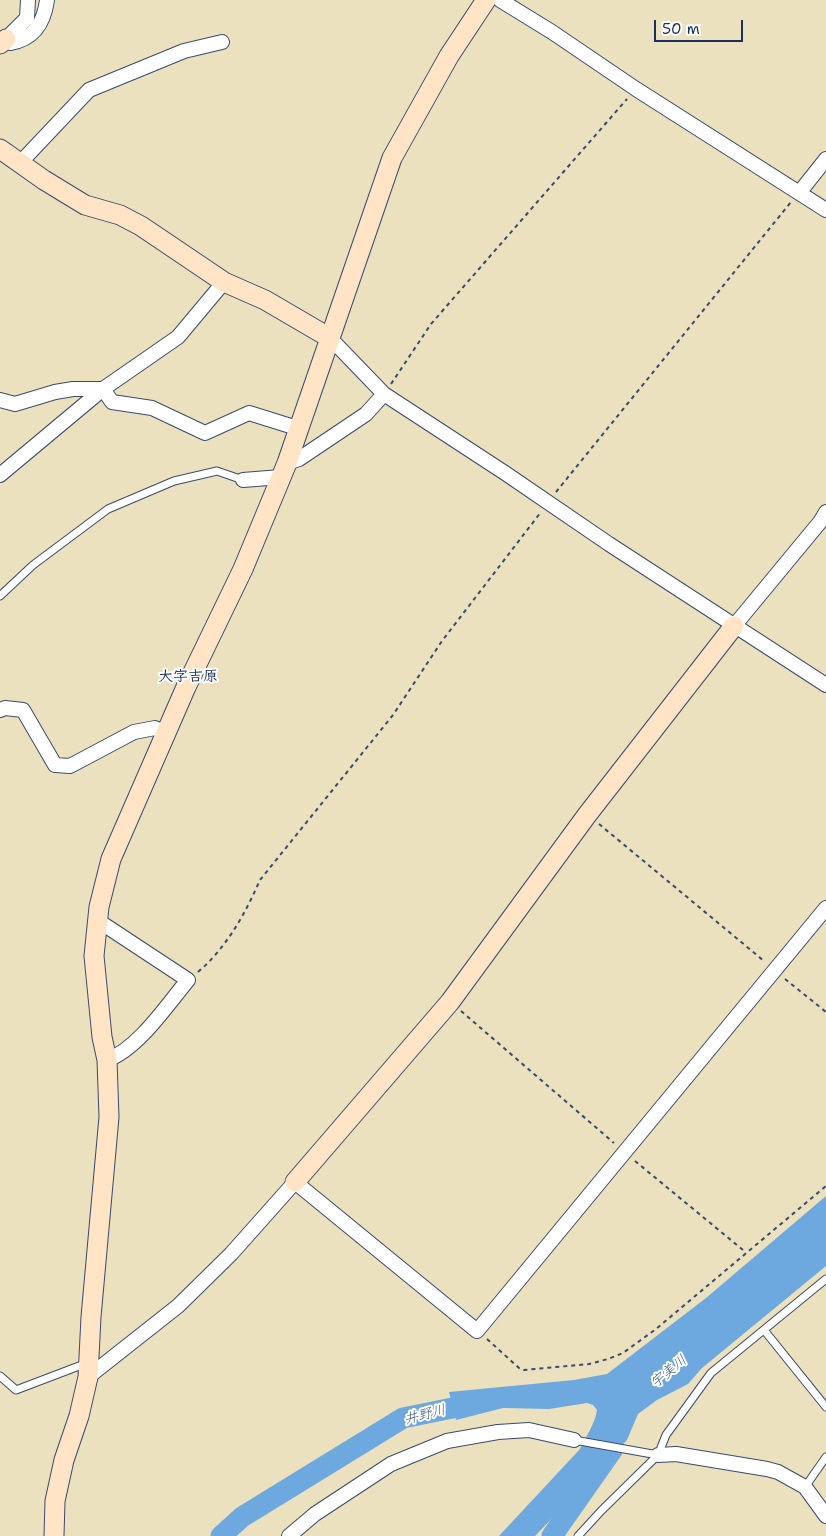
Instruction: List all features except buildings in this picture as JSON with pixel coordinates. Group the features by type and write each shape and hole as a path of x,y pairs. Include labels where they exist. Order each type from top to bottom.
{"street":[{"path":"28,0 26,18 2,38 10,43 21,41 40,26 46,14 47,0"},
{"path":"54,1536 55,1501 64,1460 79,1416 88,1370 109,1117 107,1060 102,1037 94,956 99,907 111,859 186,687 243,569 284,470 392,158 444,64 486,0"},
{"path":"500,0 826,210"},
{"path":"20,163 89,90 184,51 222,42"},
{"path":"0,150 44,180 85,204 120,215 141,226 224,282 265,300 330,338 384,394 826,685"},
{"path":"799,193 826,159"},
{"path":"0,474 103,389 178,338 224,282"},
{"path":"103,389 112,402 152,408 205,433 249,413 298,428"},
{"path":"0,400 15,404 64,390 103,389"},
{"path":"243,480 284,470 366,414 384,394"},
{"path":"88,1370 178,1306 231,1254 450,1002 587,814 734,626 820,522 826,512"},
{"path":"0,710 5,708 23,710 55,765 70,766 134,732 155,728 166,733"},
{"path":"295,1182 477,1331 826,908"},
{"path":"97,920 188,980 136,1042 116,1057 107,1060"},
{"path":"289,1536 315,1514 391,1464 447,1441 498,1432 529,1430 574,1440"},
{"path":"658,1454 676,1454 767,1468 778,1472 805,1487 826,1516"}],"lane":[{"path":"0,596 33,565 108,508 174,481 218,471 243,480"},
{"path":"578,1536 658,1454 666,1435 711,1373 826,1279"},
{"path":"764,1330 826,1407"},
{"path":"0,1376 16,1390 88,1370"},
{"path":"574,1440 658,1454"},
{"path":"805,1487 826,1457"}],"path":[{"path":"384,394 431,324 636,89"},
{"path":"188,980 207,964 230,936 248,906 260,880 393,715 442,641 548,503 799,193"},
{"path":"587,814 826,1012"},
{"path":"450,1002 743,1250"},
{"path":"477,1331 519,1368 524,1370 589,1364 624,1353 656,1329 826,1186"}],"water":[{"path":"826,1196 826,1266 702,1368 688,1384 657,1400 638,1414 627,1440 535,1536 499,1536 580,1449 597,1410 593,1405 587,1403 549,1409 503,1408 456,1420 449,1392 574,1380 607,1374 706,1298"}],"waterway":[{"name":"井野川","path":"221,1536 242,1517 403,1418 482,1402"},
{"name":"宇美川","path":"552,1536 613,1449"}],"district":[{"name":"大字吉原","path":"188,677"}]}
